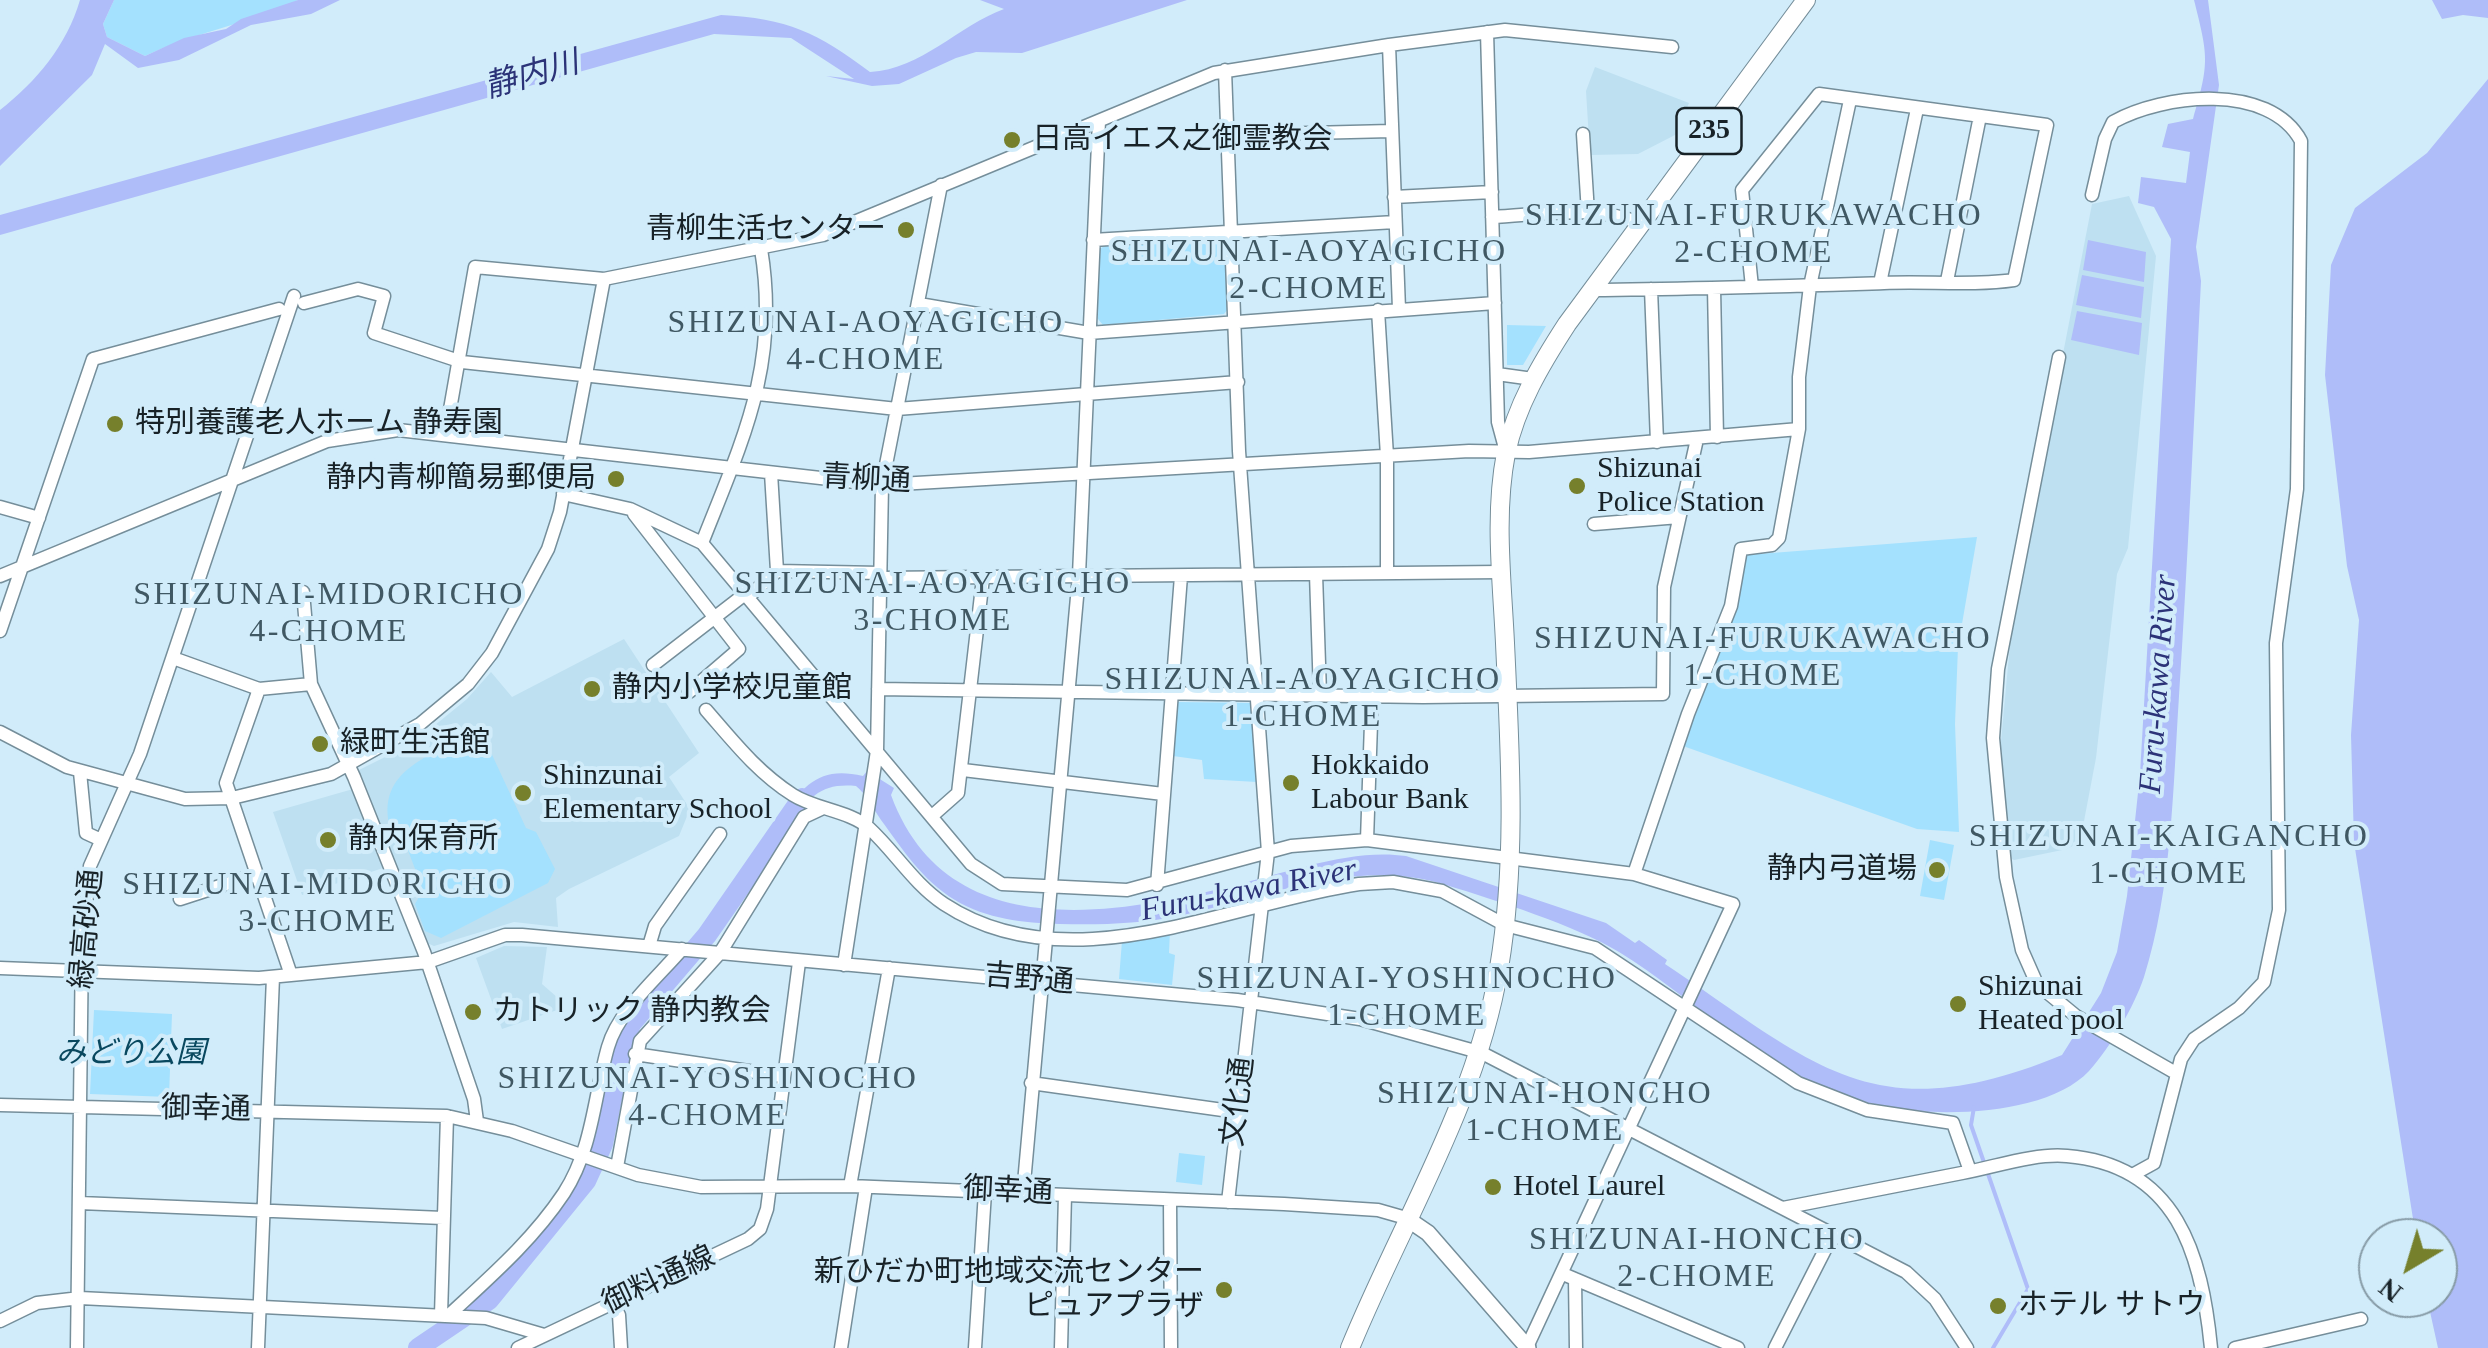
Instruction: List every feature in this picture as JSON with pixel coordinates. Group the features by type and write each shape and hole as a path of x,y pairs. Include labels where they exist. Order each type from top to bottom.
{"highway":[{"name":"235","path":"1350,1348 1482,1053 1506,920 1511,857 1500,508 1506,452 1534,379 1592,290 1806,0"}],"main road":[{"path":"1406,1218 1428,1233 1528,1348"}],"street":[{"path":"1487,32 1498,422 1506,452"},
{"path":"446,432 462,362 476,267 604,279 823,235 1225,70 1487,32 1672,47"},
{"path":"1389,45 1399,309"},
{"name":"文化通","path":"1225,70 1240,464 1267,857 1228,1202"},
{"path":"1592,290 1651,290 2014,280 2047,125 1819,94 1742,190 1752,287"},
{"path":"2092,196 2104,139 2114,122 2172,99 2208,99 2273,111 2294,126 2301,141 2297,489 2276,642 2279,910 2264,982 2239,1008 2194,1039 2174,1072 2154,1163 2134,1174"},
{"path":"1634,874 1688,714 1730,606 1741,549 1772,545 1778,538 1799,429 1799,376 1810,286 1850,100"},
{"path":"1880,283 1918,109"},
{"path":"1947,281 1980,116"},
{"path":"1023,1194 1079,576 1099,121"},
{"path":"1228,135 1391,131"},
{"path":"1583,134 1588,213"},
{"path":"844,965 878,751 882,485 941,185"},
{"path":"1394,197 1492,192"},
{"path":"1492,217 1588,213 1620,215 1640,224"},
{"path":"1093,240 1395,222"},
{"path":"702,543 760,391 769,321 761,249"},
{"path":"0,732 21,747 80,772 125,785 185,799 232,798 349,766 433,715 484,664 548,549 563,494 604,279"},
{"name":"緑高砂通","path":"77,1348 84,908 100,840 174,658 234,476 299,299 358,288 384,296 374,333 462,362"},
{"path":"1714,288 1717,437"},
{"path":"1651,290 1658,442"},
{"path":"919,304 1089,333 1494,302"},
{"path":"0,631 93,360 280,309"},
{"path":"1378,310 1387,456 1386,574"},
{"path":"2060,357 1998,670 1994,738 2004,857 2022,950 2037,984 2076,1016 2174,1072"},
{"path":"462,362 760,391 898,410 1238,382"},
{"path":"1497,374 1534,379"},
{"name":"青柳通","path":"0,576 20,571 234,476 327,441 398,430 446,432 882,485 1506,452 1799,429"},
{"path":"878,689 1170,694 1663,694 1664,587 1696,438"},
{"path":"772,473 777,570"},
{"path":"563,494 630,509 702,543 932,816 986,876 1002,884 1052,890 1126,890 1321,841 1367,840 1634,874 1733,904 1630,1130 1569,1276 1528,1348"},
{"path":"0,506 39,518"},
{"path":"630,509 739,649 689,692"},
{"path":"1594,524 1679,517"},
{"path":"653,665 777,570 982,578 1502,572"},
{"path":"1316,574 1320,694"},
{"path":"1158,884 1182,576"},
{"path":"932,816 958,793 963,770 982,578"},
{"path":"304,592 310,684 349,766 428,962 474,1100 477,1121"},
{"path":"174,658 259,689 310,684"},
{"path":"259,689 226,783 292,975"},
{"path":"1367,840 1372,694"},
{"path":"706,710 738,748 792,794 816,806 869,819 918,884 946,905 986,922 1047,935 1121,936 1339,887 1394,882 1442,891 1506,920 1595,948 1798,1084 1834,1100 1953,1122 1980,1169"},
{"path":"963,770 1163,794"},
{"path":"80,772 86,834 100,840"},
{"path":"614,1167 635,1054 654,1022 716,953 804,817 816,806"},
{"path":"649,946 654,926 720,834"},
{"path":"180,899 257,874"},
{"name":"吉野通","path":"0,968 82,974 273,977 428,962 505,936 1042,981 1251,1002 1360,1019 1482,1053 1914,1277 1935,1299 1966,1348"},
{"path":"449,1316 507,1263 564,1193 584,1156 608,1045 616,1029 684,949"},
{"path":"770,1188 799,962"},
{"path":"850,1186 889,968"},
{"path":"258,1348 273,977"},
{"path":"635,1054 782,1076"},
{"path":"1031,1083 1237,1112"},
{"name":"御幸通","path":"0,1105 448,1116 477,1121 614,1167 701,1187 850,1186 1228,1202 1359,1208 1406,1218"},
{"path":"448,1116 443,1218 449,1316"},
{"path":"1783,1208 2065,1156 2134,1174 2171,1211 2193,1250 2205,1287 2211,1348"},
{"path":"842,1348 866,1187"},
{"name":"御料通線","path":"518,1348 748,1240 766,1217 770,1188"},
{"path":"975,1348 985,1192"},
{"path":"1061,1348 1066,1195"},
{"path":"1170,1200 1171,1348"},
{"path":"80,1203 443,1218"},
{"path":"1775,1348 1833,1234"},
{"path":"1569,1276 1738,1348"},
{"path":"1569,1276 1576,1348"},
{"path":"0,1321 36,1303 80,1298 486,1318 544,1335"},
{"path":"612,1302 619,1315 622,1348"},
{"path":"2235,1348 2361,1319"}],"shaded area":[{"path":"1595,67 1689,103 1675,135 1638,154 1590,155 1586,91"},
{"path":"2129,196 2156,256 2128,548 2117,574 2096,758 2080,842 2067,849 2014,860 2010,858 1999,763 2013,612 2092,204"},
{"name":"Shinzunai Elementary School","path":"624,639 699,753 669,777 690,809 679,836 556,898 558,927 514,922 434,946 427,943 357,771 413,743 467,699 491,672 512,697"},
{"name":"静内保育所","path":"353,789 383,868 302,895 273,812"},
{"path":"504,946 547,947 542,984 566,1005 563,1008 502,1029 476,958"}],"green space":[{"path":"114,0 298,0 145,56 107,37 103,24"},
{"path":"1220,241 1225,245 1228,309 1224,314 1103,325 1098,319 1099,250 1104,246"},
{"path":"1507,325 1546,326 1523,365 1507,365"},
{"path":"1977,537 1958,647 1955,724 1959,832 1917,829 1683,746 1746,555"},
{"path":"1177,702 1253,703 1257,782 1204,779 1202,760 1173,756"},
{"path":"481,731 526,828 536,832 555,869 548,883 441,938 425,931 415,904 423,890 406,845 391,831 391,792 412,766"},
{"name":"静内弓道場","path":"1930,840 1954,845 1944,900 1920,896"},
{"path":"1170,931 1169,953 1175,955 1172,985 1119,979 1122,941"},
{"name":"みどり公園","path":"94,1010 172,1014 169,1097 90,1094"},
{"path":"1179,1153 1205,1156 1202,1185 1176,1182"}],"water":[{"path":"80,0 114,0 103,24 107,37 145,56 184,38 226,29 241,19 298,0 340,0 311,14 251,25 179,60 138,68 105,44 92,75 0,166 0,110 49,61"},
{"name":"静内川","path":"980,0 1187,0 1022,53 976,52 899,84 872,86 826,76 854,79 791,38 714,34 0,235 0,215 721,15 783,24 834,47 870,72 889,69 923,55 1004,9"},
{"path":"2194,0 2208,0 2219,85 2196,247 2201,281 2166,873 2153,943 2134,1001 2097,1062 2068,1087 2040,1099 1974,1111 1906,1110 1849,1099 1817,1086 1758,1052 1602,942 1559,923 1446,885 1379,875 1345,877 1149,921 1032,922 980,912 943,892 914,864 856,786 825,789 791,823 782,817 815,780 836,773 863,776 867,771 894,788 891,795 917,843 951,877 992,898 1038,908 1087,910 1137,905 1343,858 1406,856 1606,923 1635,943 1639,940 1667,960 1665,964 1764,1032 1849,1077 1893,1087 1941,1088 1997,1078 2062,1055 2101,993 2117,952 2127,896 2140,774 2171,239 2154,207 2138,203 2141,177 2186,183 2190,152 2162,147 2168,124 2193,119 2202,84 2204,47"},
{"path":"2432,0 2488,0 2488,18 2463,15 2442,19"},
{"path":"2488,79 2488,1348 2438,1348 2431,1318 2458,1318 2458,1218 2413,1218 2354,842 2351,735 2359,620 2347,566 2325,375 2331,265 2355,208 2427,153"},
{"path":"2088,240 2146,252 2144,282 2083,270"},
{"path":"2082,275 2144,287 2141,318 2076,305"},
{"path":"2077,311 2142,323 2139,355 2071,340"}],"waterway":[{"name":"Furu-kawa River","path":"418,1348 489,1300 586,1181 603,1144 631,1024 707,935 802,798"},
{"path":"1974,1107 1971,1125 2028,1289 1993,1348"}],"place":[{"name":"日高イエス之御霊教会","path":"1012,140"},
{"name":"青柳生活センター","path":"906,230"},
{"name":"特別養護老人ホーム 静寿園","path":"115,424"},
{"name":"静内青柳簡易郵便局","path":"616,479"},
{"name":"Shizunai Police Station","path":"1577,486"},
{"name":"静内小学校児童館","path":"592,689"},
{"name":"緑町生活館","path":"320,744"},
{"name":"Hokkaido Labour Bank","path":"1291,783"},
{"name":"Shinzunai Elementary School","path":"523,793"},
{"name":"静内保育所","path":"328,840"},
{"name":"静内弓道場","path":"1937,870"},
{"name":"Shizunai Heated pool","path":"1958,1004"},
{"name":"カトリック 静内教会","path":"473,1012"},
{"name":"Hotel Laurel","path":"1493,1187"},
{"name":"新ひだか町地域交流センター ピュアプラザ","path":"1224,1290"},
{"name":"ホテル サトウ","path":"1998,1306"}],"district":[{"name":"SHIZUNAI-FURUKAWACHO 2-CHOME","path":"1754,236"},
{"name":"SHIZUNAI-AOYAGICHO 2-CHOME","path":"1309,272"},
{"name":"SHIZUNAI-AOYAGICHO 4-CHOME","path":"866,342"},
{"name":"SHIZUNAI-AOYAGICHO 3-CHOME","path":"933,604"},
{"name":"SHIZUNAI-MIDORICHO 4-CHOME","path":"329,614"},
{"name":"SHIZUNAI-FURUKAWACHO 1-CHOME","path":"1763,658"},
{"name":"SHIZUNAI-AOYAGICHO 1-CHOME","path":"1303,700"},
{"name":"SHIZUNAI-KAIGANCHO 1-CHOME","path":"2169,856"},
{"name":"SHIZUNAI-MIDORICHO 3-CHOME","path":"318,904"},
{"name":"SHIZUNAI-YOSHINOCHO 1-CHOME","path":"1407,998"},
{"name":"SHIZUNAI-YOSHINOCHO 4-CHOME","path":"708,1098"},
{"name":"SHIZUNAI-HONCHO 1-CHOME","path":"1545,1114"},
{"name":"SHIZUNAI-HONCHO 2-CHOME","path":"1697,1260"}]}
